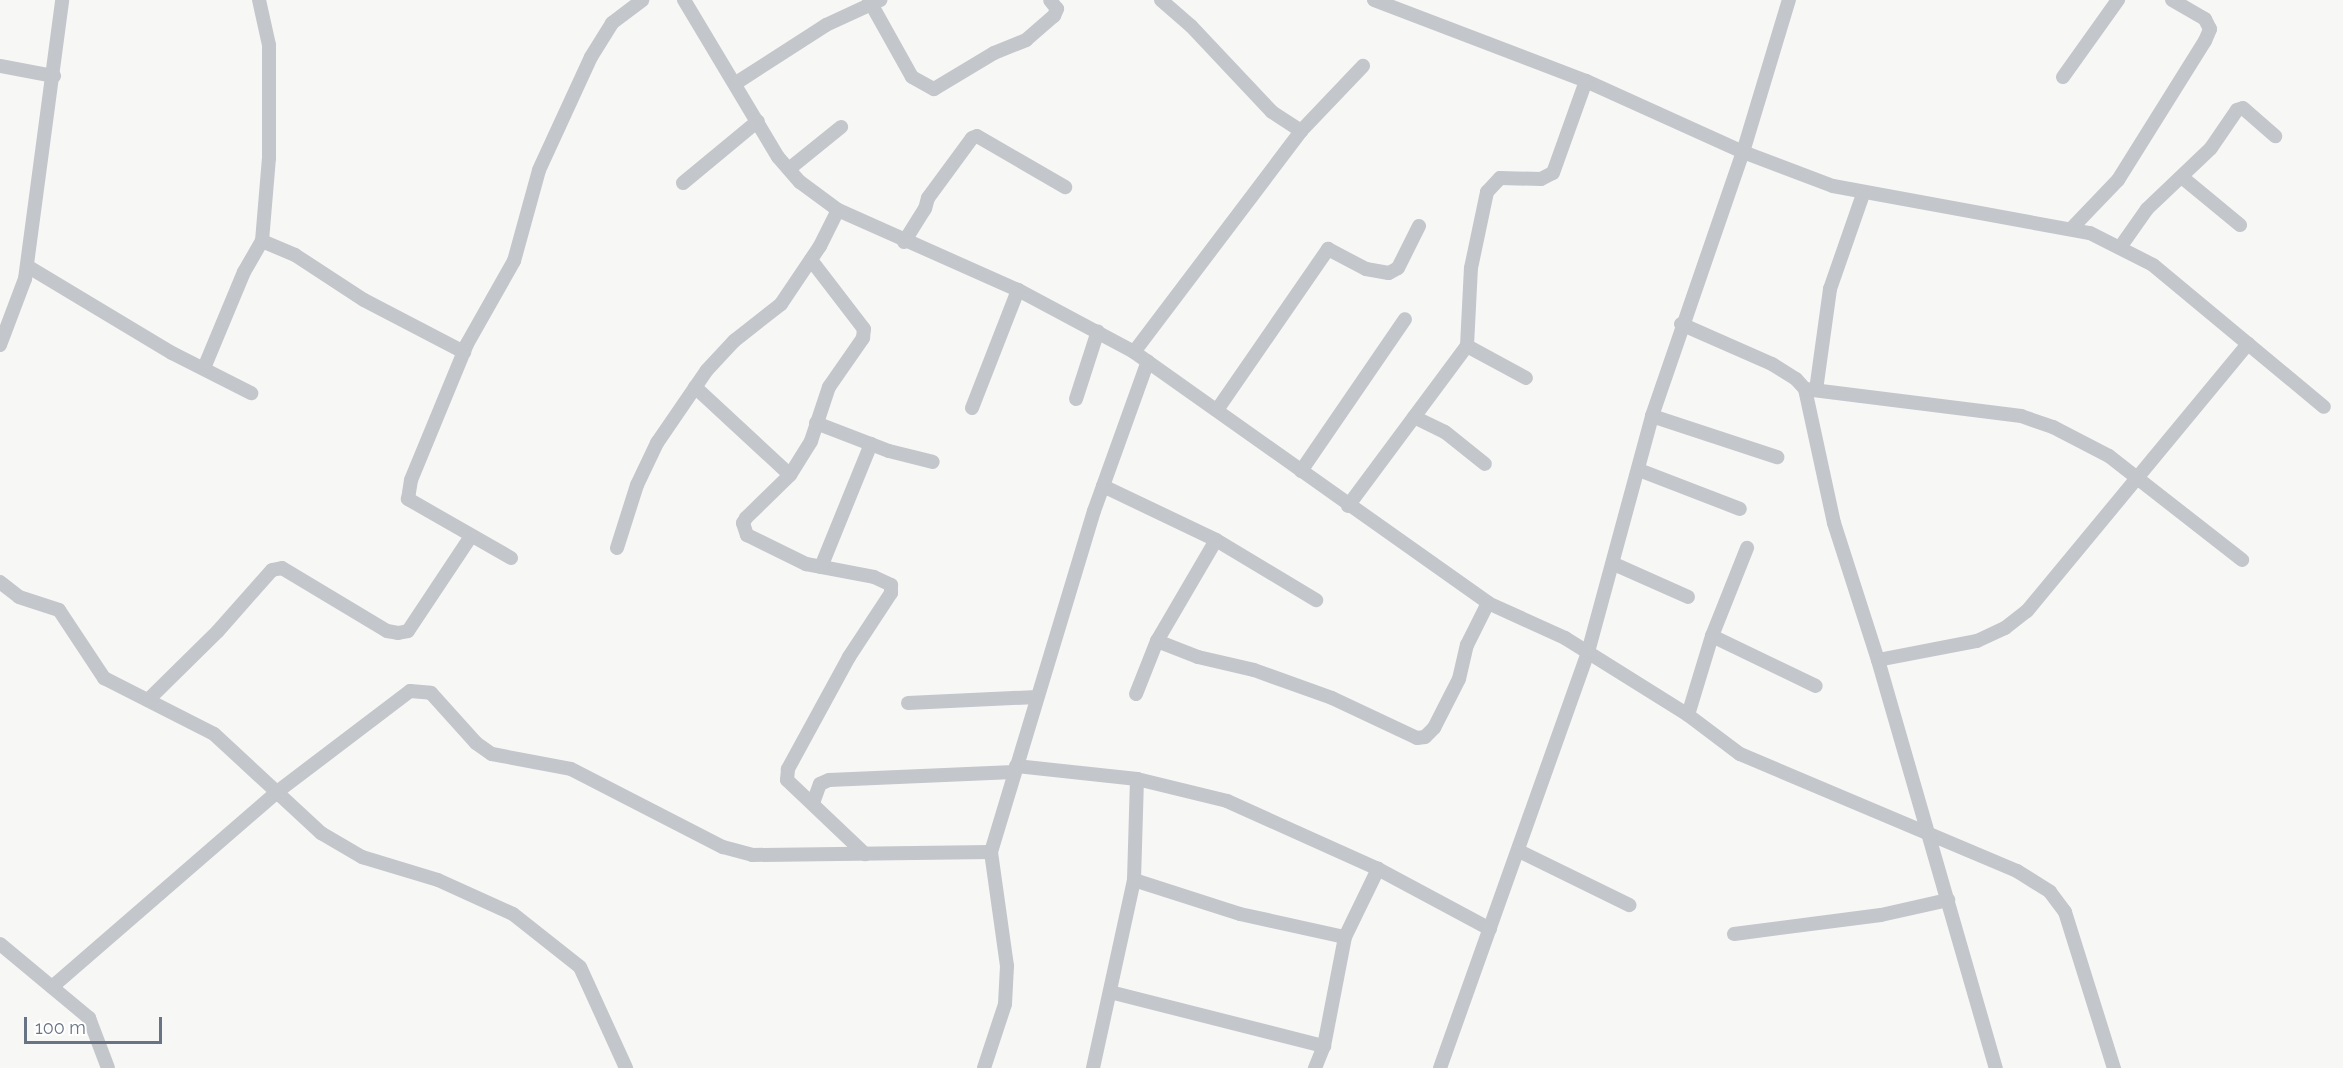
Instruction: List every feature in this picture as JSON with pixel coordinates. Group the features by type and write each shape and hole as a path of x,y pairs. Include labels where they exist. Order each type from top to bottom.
{"street":[{"path":"0,345 27,266 54,76 62,0"},
{"path":"204,368 244,272 262,241 269,158 269,45 259,0"},
{"path":"511,558 408,499 411,480 464,352 514,261 539,170 591,57 612,23 642,0"},
{"path":"684,0 789,169 838,210 904,242 1018,290 1134,352 1348,506 1488,603 1587,652 1688,715 1740,754 2017,871 2050,892 2065,912 2114,1068"},
{"path":"736,83 826,25 874,1 912,77 934,89 994,53 1026,40 1054,16 1057,9 1050,0"},
{"path":"1161,0 1191,26 1272,112 1301,131"},
{"path":"1374,0 1586,81 1743,152 1863,194 1969,209 2071,229 2121,246 2153,265 2324,407"},
{"path":"1440,1068 1519,851 1587,652 1614,564 1652,416 1681,324 1743,152 1789,0"},
{"path":"2063,77 2118,0"},
{"path":"2071,229 2118,180 2205,41 2210,28 2205,19 2172,0"},
{"path":"0,66 54,76"},
{"path":"1134,352 1301,131 1363,66"},
{"path":"1348,506 1467,346 1471,268 1486,192 1500,178 1541,179 1553,173 1586,81"},
{"path":"2121,246 2147,209 2183,178 2228,127 2237,110 2243,108 2276,136"},
{"path":"683,183 758,121"},
{"path":"789,169 841,128"},
{"path":"904,242 925,209 928,198 977,136 1065,187"},
{"path":"2183,178 2240,225"},
{"path":"1863,194 1830,289 1810,390 1834,523 1878,660 1996,1068"},
{"path":"617,548 637,485 657,443 695,387 734,341 781,304 811,260 838,210"},
{"path":"1217,410 1328,249 1366,269 1389,273 1398,268 1419,226"},
{"path":"262,241 295,255 364,300 464,352"},
{"path":"811,260 864,329 863,338 829,387 811,441 790,475 747,518 743,530 806,564 887,581 891,593 849,657 788,770 788,780 865,854"},
{"path":"27,266 250,393"},
{"path":"972,408 1018,290"},
{"path":"1301,471 1405,319"},
{"path":"1681,324 1772,364 1810,390 2021,416 2053,427 2109,456 2242,560"},
{"path":"1076,399 1098,331"},
{"path":"1878,660 1977,641 2004,628 2027,611 2076,556 2136,477 2248,344"},
{"path":"1467,346 1526,378"},
{"path":"984,1068 1005,1004 1007,966 991,852 1036,697 1103,486 1148,361"},
{"path":"695,387 790,475"},
{"path":"1652,416 1777,457"},
{"path":"1414,417 1445,432 1485,464"},
{"path":"816,423 871,444 933,462"},
{"path":"821,567 871,444"},
{"path":"1639,470 1740,509"},
{"path":"1103,486 1216,540 1316,600"},
{"path":"148,700 218,632 272,570 282,568 387,631 398,633 408,631 471,536"},
{"path":"1136,694 1157,641 1216,540"},
{"path":"1688,715 1712,636 1747,548"},
{"path":"1614,564 1688,597"},
{"path":"0,582 19,597 59,610 104,678 214,734 321,833 362,857 438,880 513,914 580,967 626,1068"},
{"path":"1157,641 1198,657 1254,670 1332,698 1417,738 1425,737 1434,728 1452,694 1467,645 1488,603"},
{"path":"1712,636 1816,686"},
{"path":"52,987 277,792 391,701 410,691 431,693 476,743 492,754 571,769 723,847 752,855 991,852"},
{"path":"908,703 1036,697"},
{"path":"813,803 820,784 829,780 1015,769 1137,779 1227,801 1378,869 1490,929"},
{"path":"1093,1068 1134,880 1137,779"},
{"path":"1519,851 1629,905"},
{"path":"1315,1068 1324,1046 1345,937 1378,869"},
{"path":"1134,880 1239,914 1345,937"},
{"path":"1734,934 1881,915 1948,900"},
{"path":"0,944 89,1018 108,1068"},
{"path":"1110,992 1324,1046"}]}
